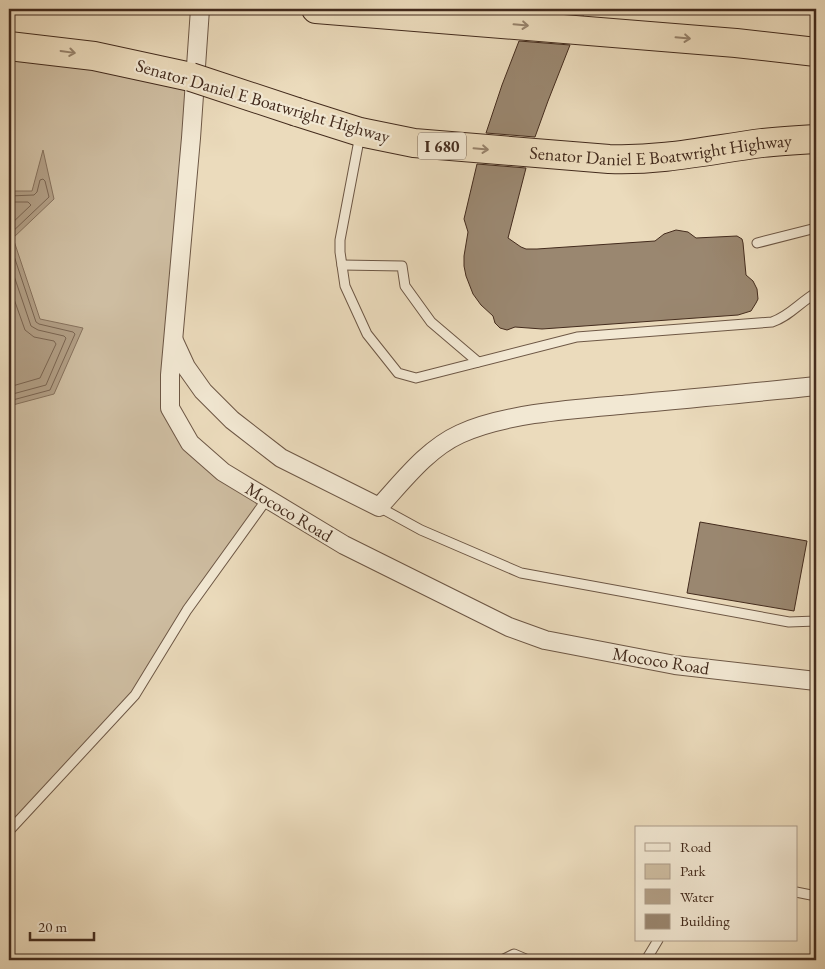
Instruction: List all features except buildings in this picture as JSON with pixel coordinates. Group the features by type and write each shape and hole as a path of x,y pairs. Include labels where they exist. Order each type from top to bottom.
{"highway":[{"path":"316,9 736,42 816,52"},
{"name":"Senator Daniel E Boatwright Highway","path":"9,46 68,52 155,68 209,82 297,112 391,140 629,160 676,157 763,143 816,139"}],"street":[{"name":"Mococo Road","path":"200,9 191,138 170,375 170,408 190,443 223,472 344,545 509,627 545,640 675,665 816,681"},
{"path":"174,340 186,367 203,391 232,420 281,458 378,507 423,460 446,442 466,431 491,424 572,410 816,386"}],"lane":[{"path":"360,132 340,240 345,286 367,334 398,373 416,378 584,336 772,322 789,314 816,293"},
{"path":"757,243 816,228"},
{"path":"342,266 402,266 405,286 431,322 478,362"},
{"path":"9,831 135,695 187,610 268,499"},
{"path":"378,507 421,530 521,573 789,622 816,621"},
{"path":"798,892 816,896"},
{"path":"646,960 657,942"},
{"path":"502,960 514,954 528,960"}],"green space":[{"path":"9,46 191,77 170,408 190,443 267,499 187,610 135,695 9,831"}],"water":[{"path":"43,150 54,199 13,238 40,319 83,328 54,394 9,406 9,191 32,191"}]}
